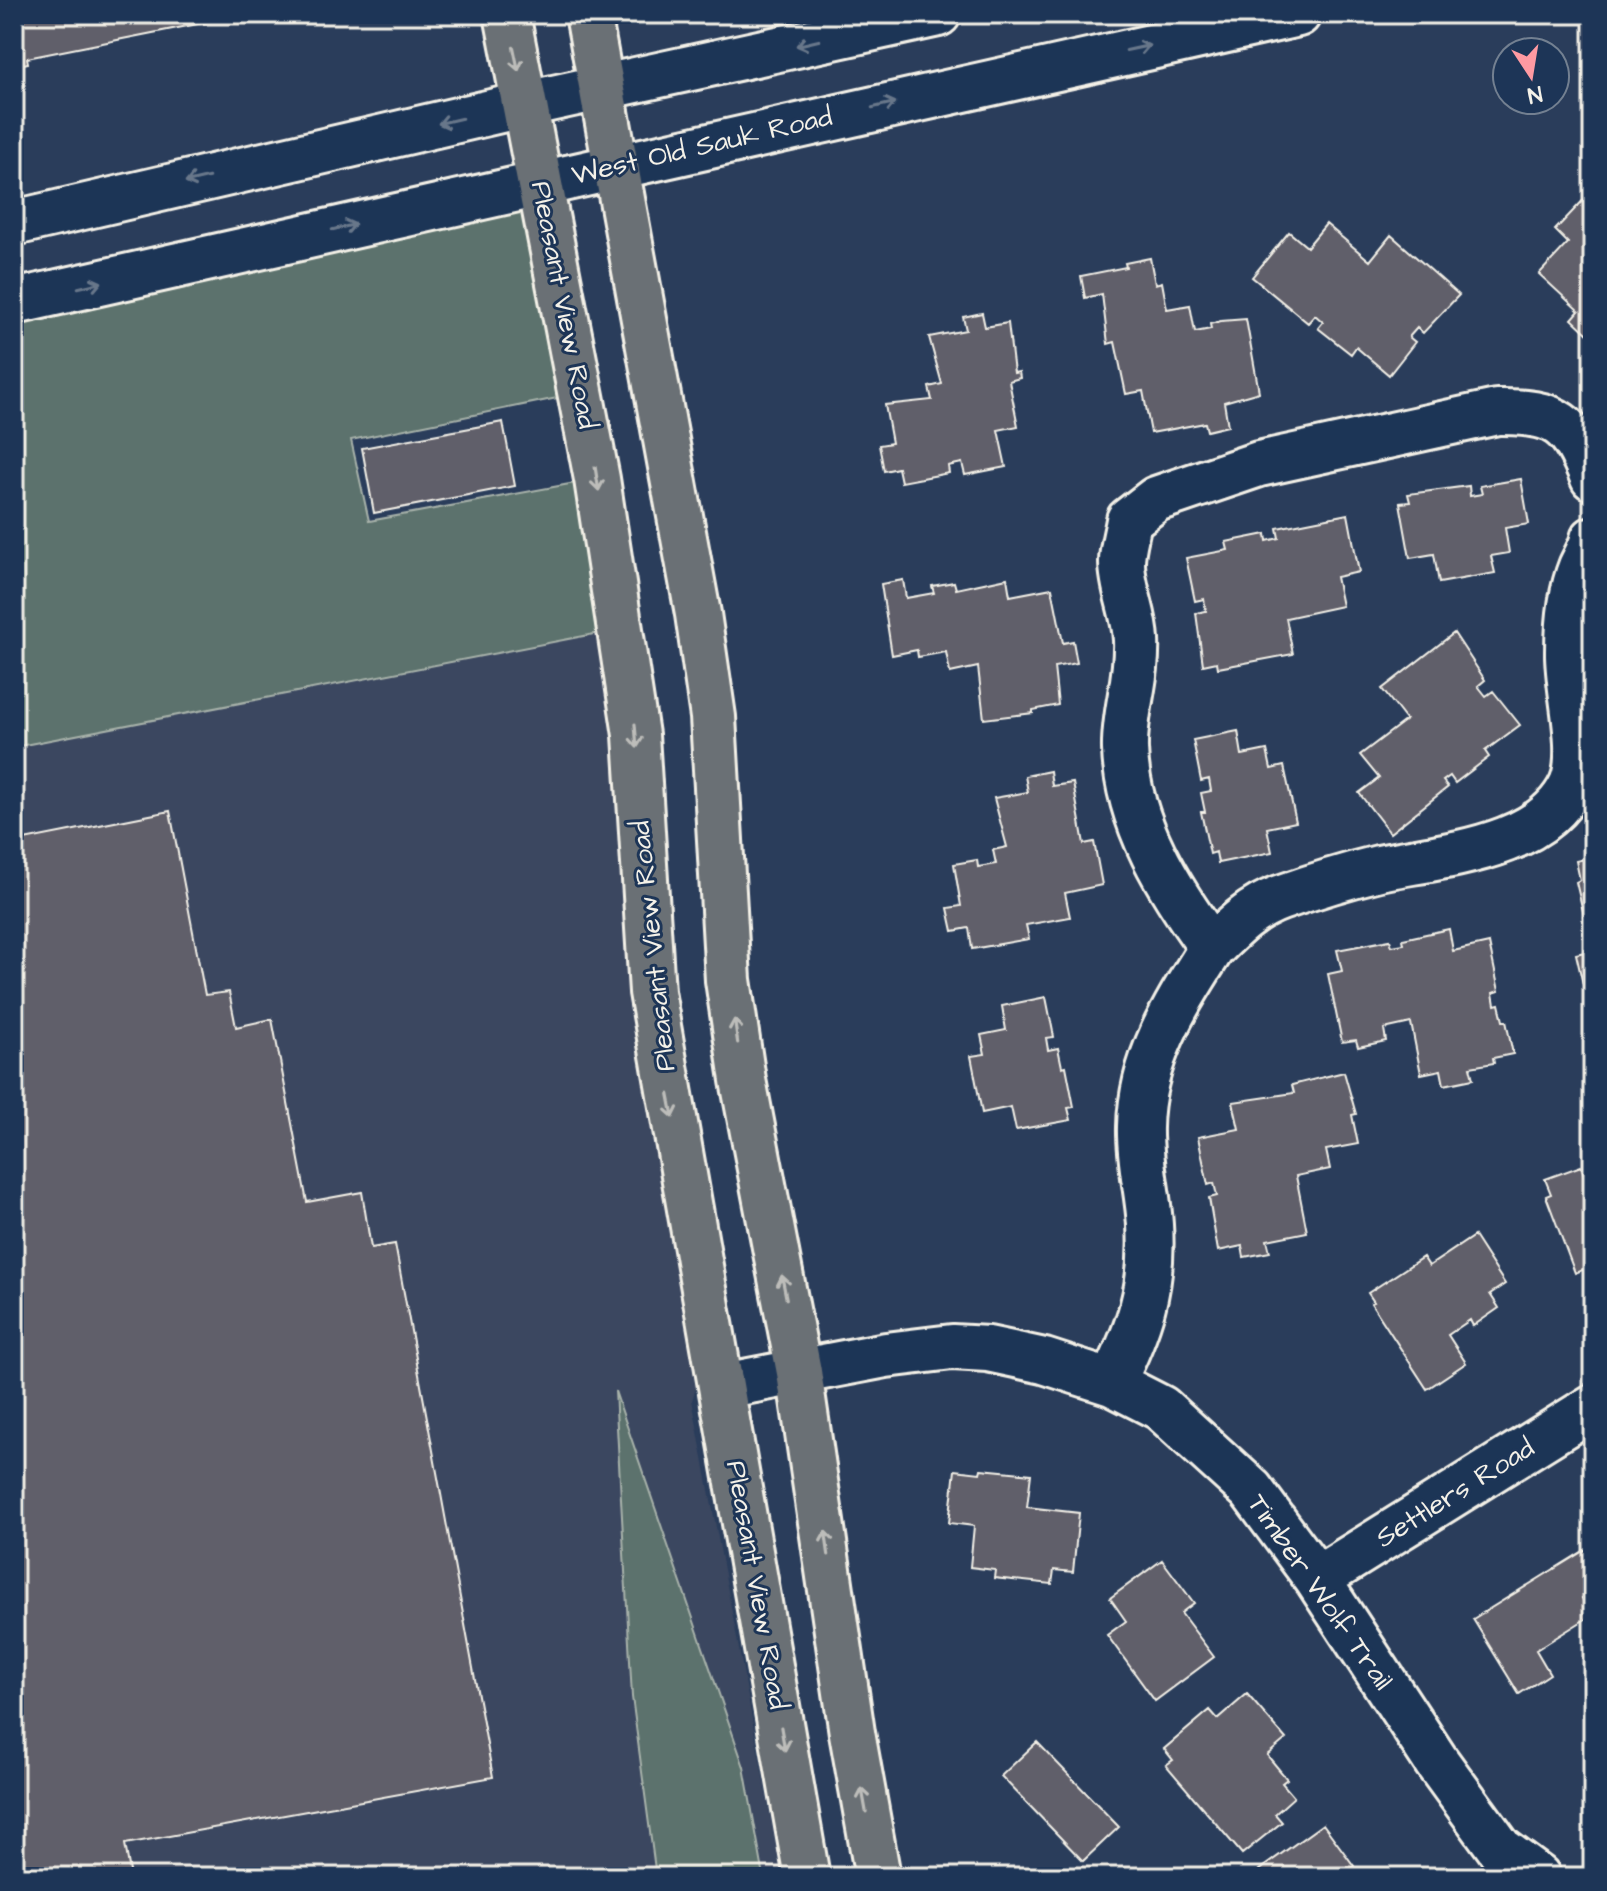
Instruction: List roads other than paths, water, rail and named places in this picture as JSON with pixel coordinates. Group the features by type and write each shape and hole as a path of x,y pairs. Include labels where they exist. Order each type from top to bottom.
{"main road":[{"name":"Pleasant View Road","path":"507,14 582,393 634,720 652,992 807,1877"},
{"path":"588,14 698,614 713,717 728,980 743,1080 799,1372 852,1733 878,1877"}],"street":[{"path":"14,223 526,104 938,14"},
{"name":"West Old Sauk Road","path":"14,302 1298,14"},
{"path":"1212,948 1160,872 1130,790 1125,751 1126,715 1135,685 1136,638 1122,562 1129,520 1156,499 1259,464 1497,412 1535,411 1564,424 1583,452 1593,478"},
{"path":"1112,1383 1133,1340 1149,1290 1150,1224 1140,1125 1157,1043 1174,1006 1212,948 1244,916 1278,899 1379,868 1445,858 1528,829 1556,811 1573,781 1576,749 1568,654 1569,622 1580,569 1593,539"},
{"name":"Timber Wolf Trail","path":"723,1386 886,1355 952,1347 988,1349 1044,1361 1112,1383 1161,1408 1251,1490 1317,1579 1436,1761 1500,1849 1538,1877"},
{"name":"Settlers Road","path":"1317,1579 1593,1407"}]}
